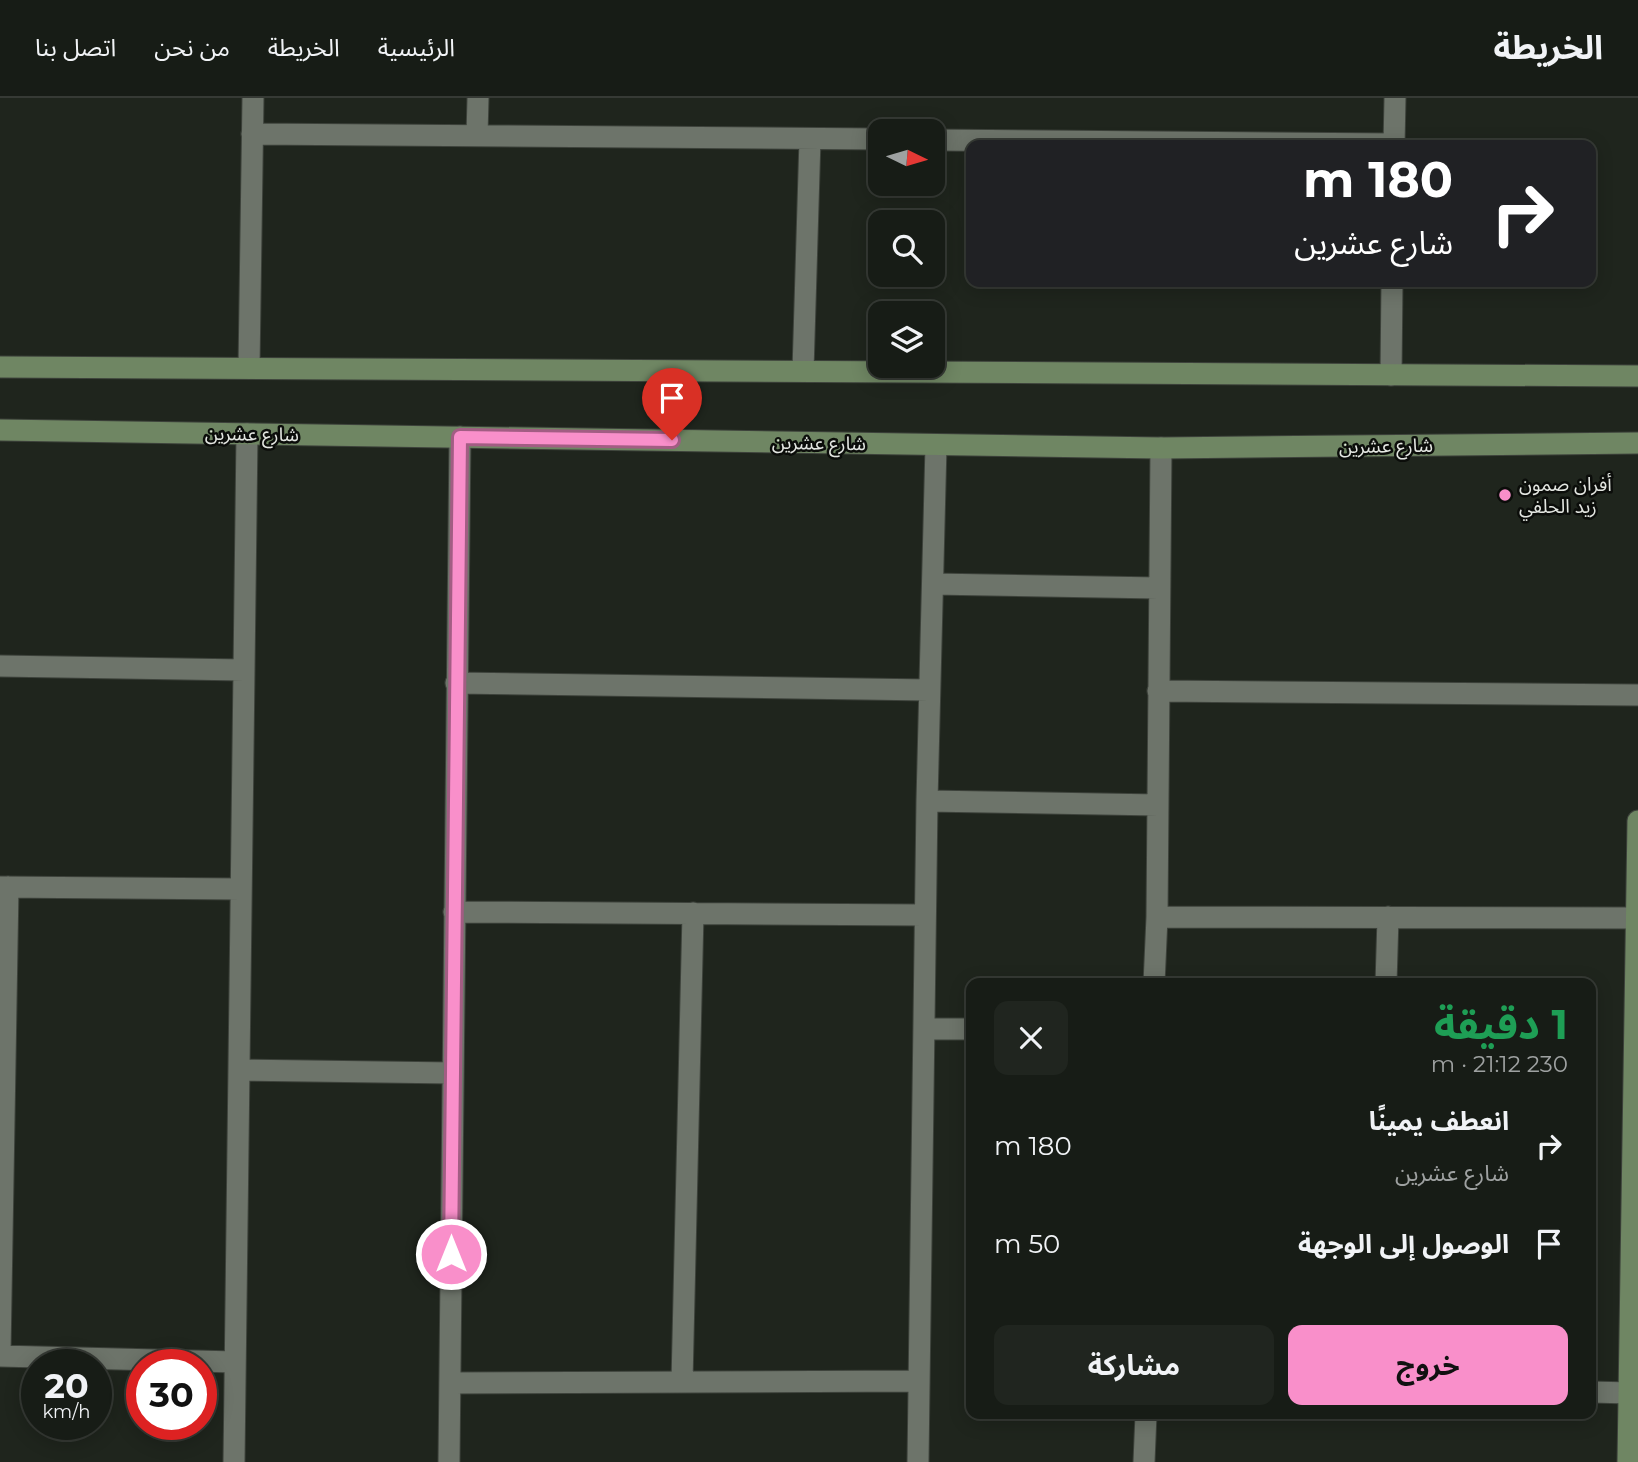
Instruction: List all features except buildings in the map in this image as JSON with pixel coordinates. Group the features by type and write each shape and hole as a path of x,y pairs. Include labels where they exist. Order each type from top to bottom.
{"street":[{"path":"249,368 253,98"},
{"path":"477,135 478,98"},
{"path":"1394,140 1395,98"},
{"path":"252,134 868,139"},
{"path":"803,371 810,139"},
{"path":"945,140 966,140"},
{"path":"1391,375 1392,287"},
{"path":"0,367 1638,376"},
{"name":"شارع عشرين","path":"0,430 1161,448 1638,443"},
{"path":"234,1462 247,434"},
{"path":"449,1462 460,437"},
{"path":"918,1462 927,801 936,445"},
{"path":"1154,978 1161,448"},
{"path":"933,584 1158,588"},
{"path":"0,666 244,670"},
{"path":"456,682 929,690"},
{"path":"1158,691 1638,695"},
{"path":"927,801 1158,805"},
{"path":"1628,1462 1635,1186 1638,821"},
{"path":"236,1362 0,1355 4,887 241,889"},
{"path":"454,912 925,915"},
{"path":"682,1382 693,913"},
{"path":"1157,917 1636,918"},
{"path":"1386,978 1388,918"},
{"path":"924,1029 966,1029"},
{"path":"239,1070 453,1073"},
{"path":"450,1383 919,1381"},
{"path":"1596,1392 1630,1393"},
{"path":"1144,1462 1146,1419"}],"place":[{"name":"أفران صمون زيد الحلفي","path":"1505,495"}],"route":[{"path":"451,1254 460,437 672,440"}]}
